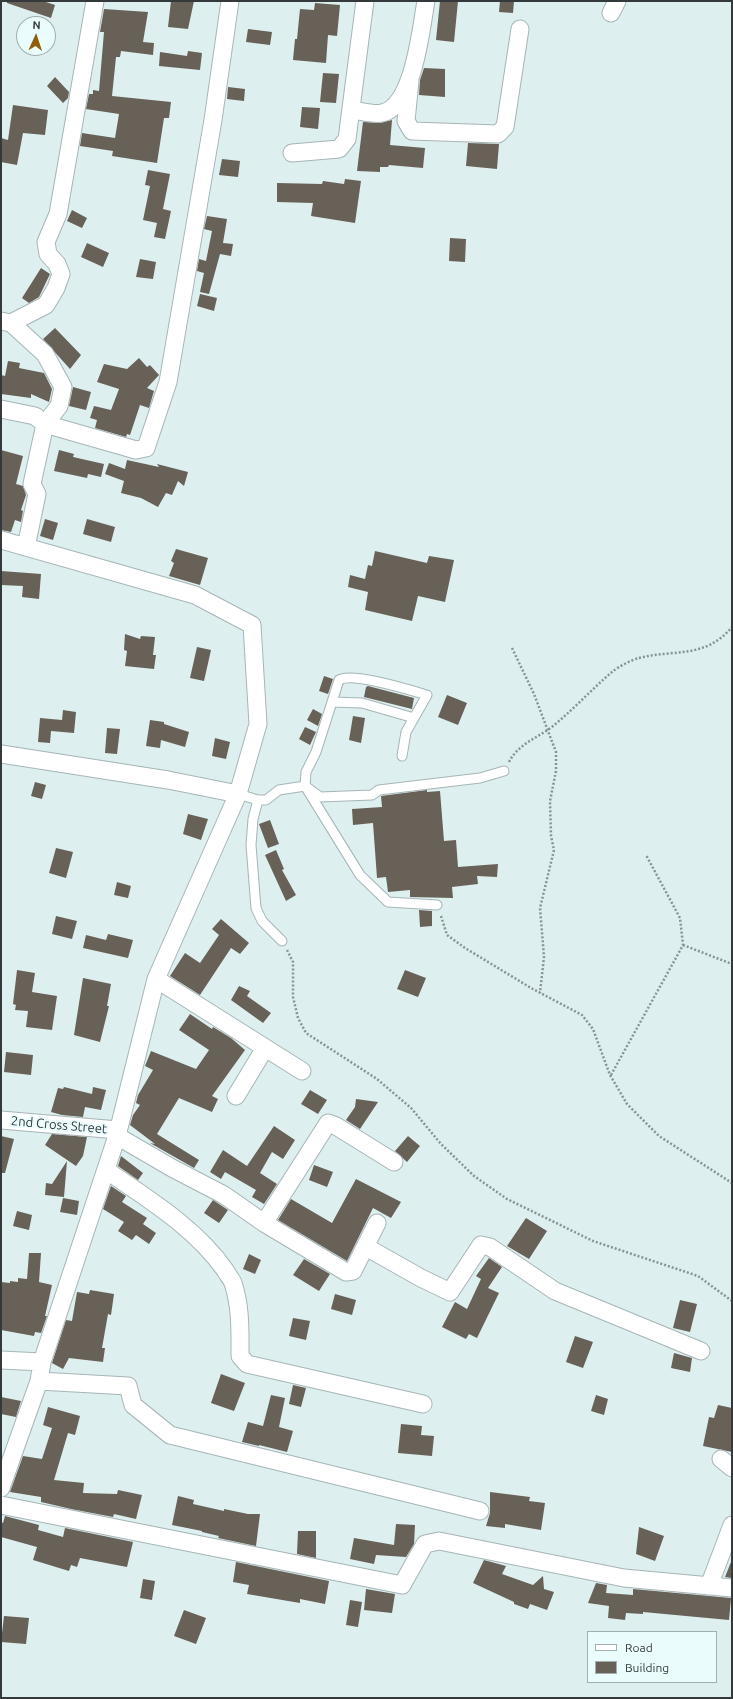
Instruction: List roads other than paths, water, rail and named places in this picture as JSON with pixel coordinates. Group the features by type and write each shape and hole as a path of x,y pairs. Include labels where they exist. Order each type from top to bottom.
{"street":[{"path":"26,547 37,494 32,484 45,424 59,406 63,387 45,354 6,322 46,305 56,288 61,274 57,264 48,254 46,242 58,214 95,1"},
{"path":"1,409 35,416 45,424 136,450 146,448 168,382 213,120 230,1"},
{"path":"292,153 339,149 347,139 352,110 364,1"},
{"path":"426,1 410,81 406,121 412,131 498,134 505,127 520,29"},
{"path":"352,110 369,113 383,113 398,103 410,81"},
{"path":"1,540 195,595 252,625 258,724 238,794 156,979 117,1133 106,1170 42,1362 39,1381 1,1488"},
{"path":"1,754 168,780 238,794"},
{"path":"156,979 302,1071"},
{"path":"236,1096 265,1048"},
{"name":"2nd Cross Street","path":"1,1120 117,1133"},
{"path":"264,1223 328,1123 336,1126 394,1162"},
{"path":"117,1133 172,1168 224,1195 264,1223 346,1272 353,1271 366,1248 377,1223"},
{"path":"106,1170 184,1227 214,1255 232,1281 240,1314 240,1356 247,1364 423,1404"},
{"path":"366,1248 450,1292 481,1245 490,1247 555,1291 701,1351"},
{"path":"1,1360 42,1362"},
{"path":"39,1381 128,1386 133,1405 170,1435 480,1511"},
{"path":"1,1505 402,1585 425,1544 439,1540 624,1578 732,1588"},
{"path":"709,1586 732,1525"}],"lane":[{"path":"402,756 406,732 427,695 357,678 343,677 339,680 316,752 306,772 305,786 360,875 388,902 437,905"},
{"path":"332,702 362,703 414,718"},
{"path":"238,794 258,800 266,800 279,790 305,786 320,797 372,795 379,790 480,778 504,772"},
{"path":"258,800 252,819 251,845 256,908 262,921 282,941"}]}
